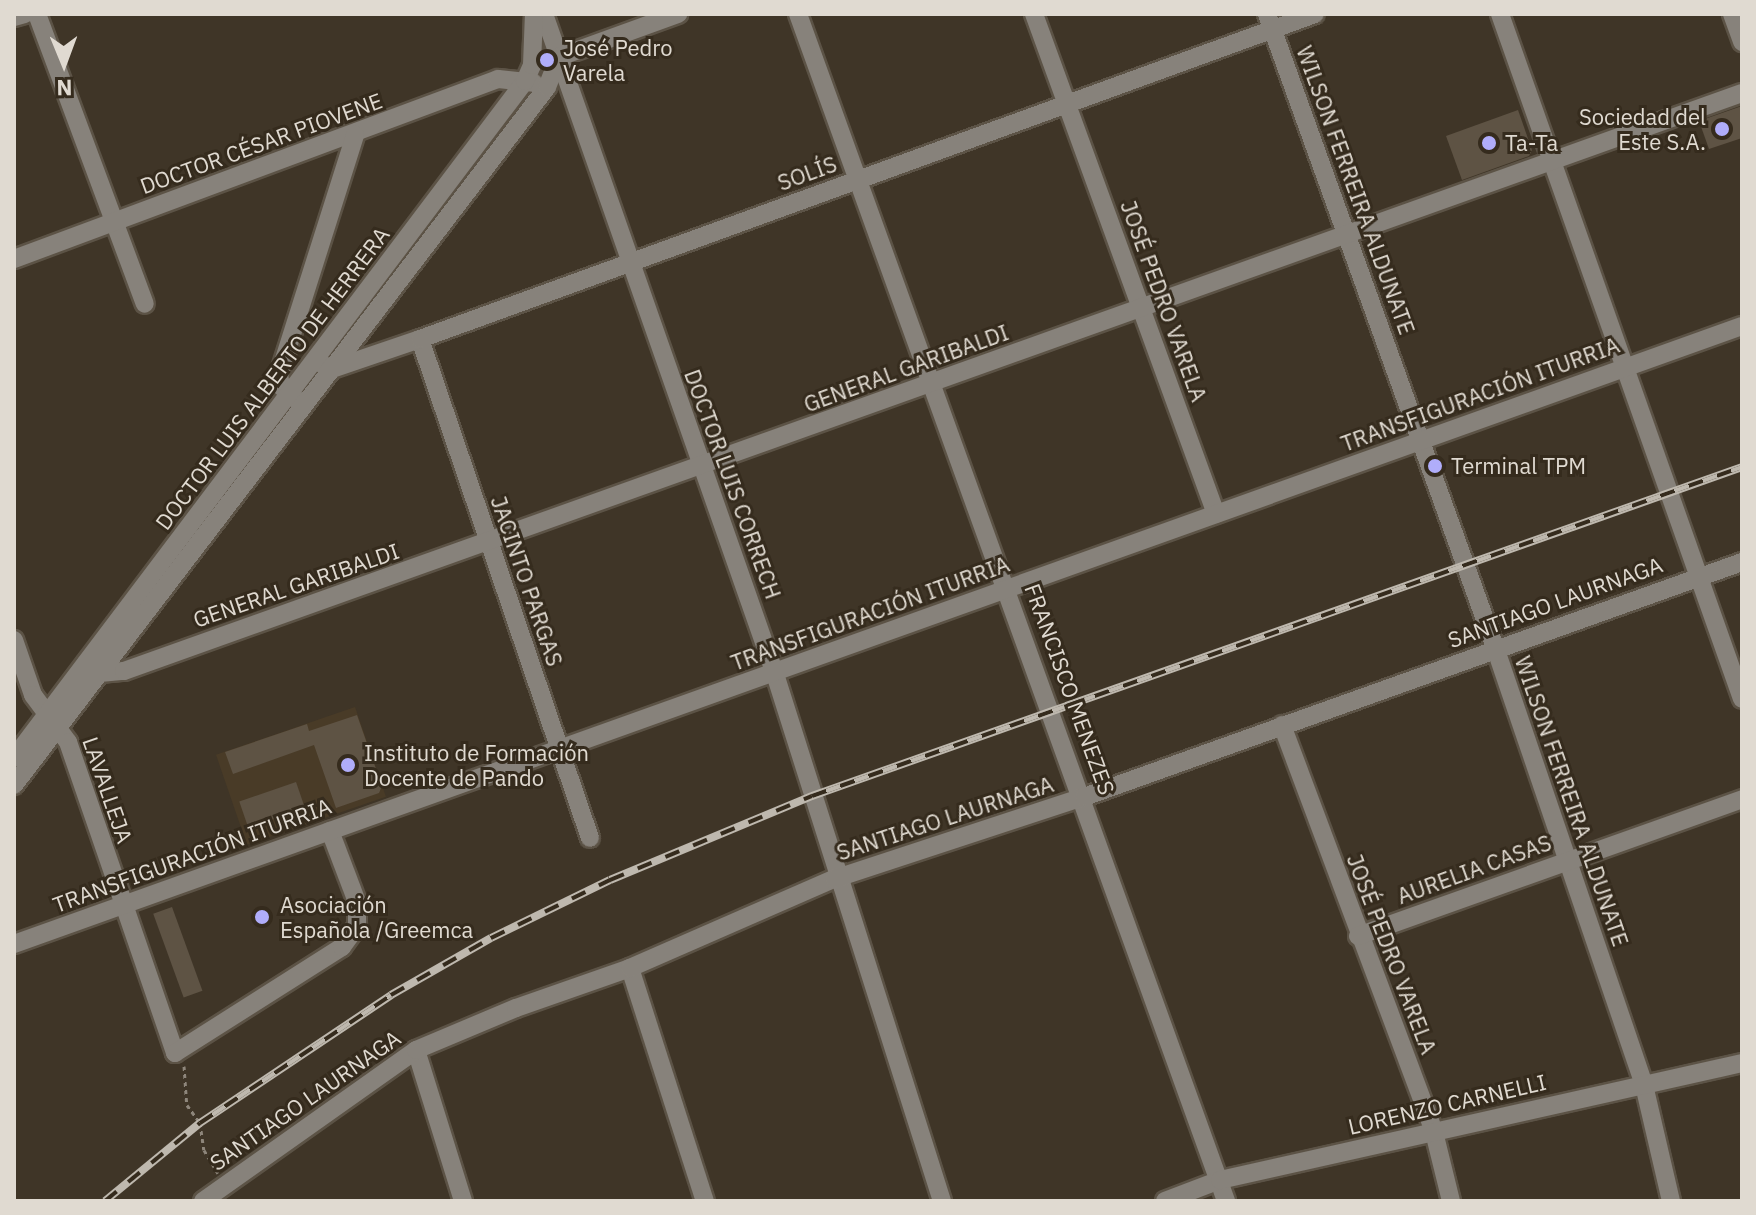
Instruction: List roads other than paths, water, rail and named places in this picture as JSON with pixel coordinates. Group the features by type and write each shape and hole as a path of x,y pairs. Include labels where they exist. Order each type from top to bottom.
{"street":[{"path":"14,17 25,14"},
{"path":"37,14 118,222 145,304"},
{"name":"DOCTOR LUIS ALBERTO DE HERRERA","path":"324,365 525,81 535,45 534,14"},
{"name":"DOCTOR LUIS CORRECH","path":"544,14 775,674 942,1201"},
{"path":"535,45 559,57 678,14"},
{"name":"FRANCISCO MENEZES","path":"798,14 1009,588 1226,1201"},
{"name":"JOSÉ PEDRO VARELA","path":"1034,14 1216,514"},
{"name":"SOLÍS","path":"324,365 420,339 1066,105 1270,22 1315,14"},
{"path":"1500,14 1696,576 1742,699"},
{"path":"1732,14 1742,42"},
{"name":"WILSON FERREIRA ALDUNATE","path":"1270,22 1496,650 1565,861 1644,1085 1671,1201"},
{"name":"DOCTOR LUIS ALBERTO DE HERRERA","path":"14,785 53,721 296,400 547,87 559,57"},
{"name":"DOCTOR CÉSAR PIOVENE","path":"14,259 355,135 498,79 547,87"},
{"name":"GENERAL GARIBALDI","path":"93,668 124,671 702,468 1742,93"},
{"path":"296,400 279,375 355,135"},
{"name":"TRANSFIGURACIÓN ITURRIA","path":"14,944 1742,326"},
{"name":"JACINTO PARGAS","path":"420,339 590,838"},
{"name":"SANTIAGO LAURNAGA","path":"203,1201 225,1193 416,1050 630,968 841,877 1084,797 1742,562"},
{"name":"LAVALLEJA","path":"14,640 33,695 68,742 175,1053 342,947 357,926 357,902 330,831"},
{"name":"DOCTOR LUIS ALBERTO DE HERRERA","path":"14,758 53,721"},
{"name":"JOSÉ PEDRO VARELA","path":"1282,725 1358,936 1434,1132 1451,1201"},
{"name":"AURELIA CASAS","path":"1358,936 1742,799"},
{"path":"630,968 705,1201"},
{"path":"416,1050 463,1201"},
{"name":"LORENZO CARNELLI","path":"1165,1201 1220,1180 1742,1063"}],"railway":[{"path":"105,1201 200,1123 391,995 491,938 610,880 812,796 1742,467"}],"place":[{"name":"José Pedro Varela","path":"547,60"},
{"name":"Sociedad del Este S.A.","path":"1722,129"},
{"name":"Ta-Ta","path":"1489,143"},
{"name":"Terminal TPM","path":"1435,466"},
{"name":"Instituto de Formación Docente de Pando","path":"348,765"},
{"name":"Asociación Española /Greemca","path":"262,917"}]}
